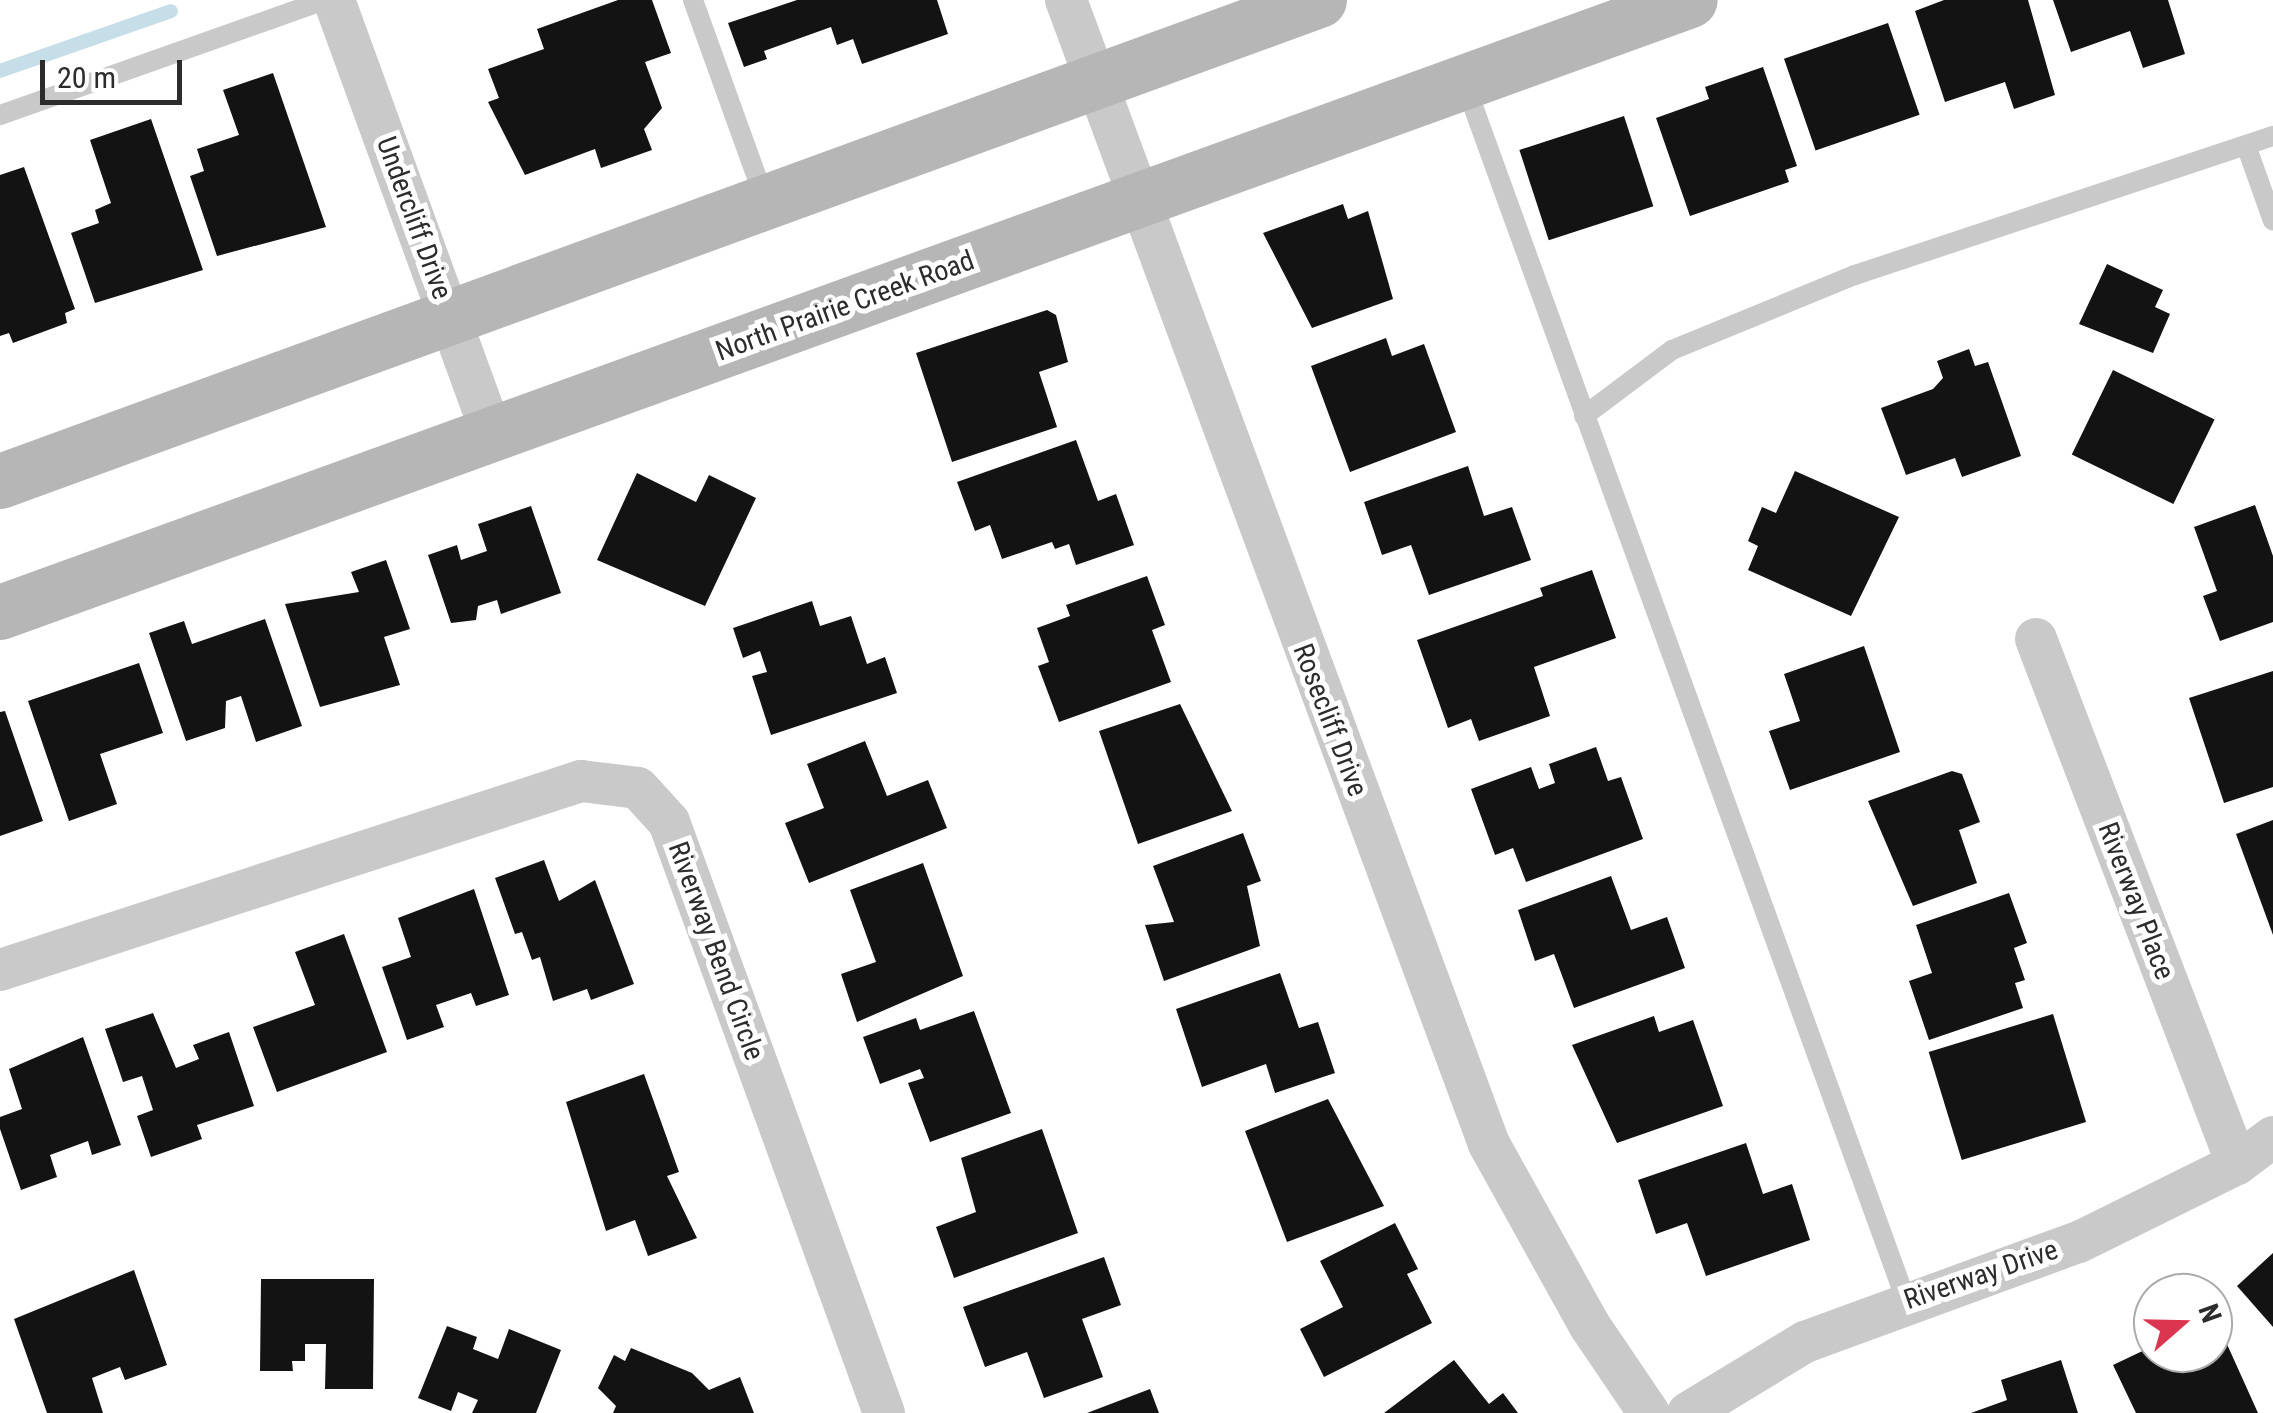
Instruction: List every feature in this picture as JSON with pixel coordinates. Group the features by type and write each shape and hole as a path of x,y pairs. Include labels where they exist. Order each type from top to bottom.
{"main road":[{"path":"0,481 449,314 1320,0"},
{"name":"North Prairie Creek Road","path":"0,612 1690,0"}],"street":[{"name":"Undercliff Drive","path":"334,0 493,436"},
{"name":"Rosecliff Drive","path":"1066,0 1135,200 1489,1144 1590,1326 1650,1413"},
{"name":"Riverway Place","path":"2036,639 2236,1164"},
{"name":"Riverway Bend Circle","path":"0,970 581,781 638,788 669,822 884,1413"},
{"name":"Riverway Drive","path":"1688,1413 1805,1342 1906,1300 2079,1242 2236,1164 2273,1137"}],"lane":[{"path":"0,114 325,0"},
{"path":"693,0 765,200"},
{"path":"1464,81 1906,1300"},
{"path":"1584,416 1672,350 1855,276 2247,148 2273,136"},
{"path":"2247,148 2273,221"}],"building":[{"path":"618,0 652,0 671,53 645,62 662,108 644,129 652,150 601,168 595,149 525,175 488,102 499,98 488,69 544,49 537,29"},
{"path":"797,0 937,0 948,34 862,64 853,39 837,45 831,27 764,51 767,59 744,67 728,23"},
{"path":"1944,0 2028,0 2055,95 2014,109 2005,82 1945,102 1915,11"},
{"path":"2053,0 2168,0 2185,54 2143,68 2130,31 2071,52"},
{"path":"1888,23 1920,115 1816,151 1784,59"},
{"path":"1763,67 1797,166 1785,170 1789,182 1690,216 1656,118 1709,99 1705,87"},
{"path":"273,73 326,227 217,256 190,176 204,171 197,149 239,135 223,90"},
{"path":"1624,116 1653,206 1549,240 1519,150"},
{"path":"151,119 203,270 95,303 71,233 99,223 95,210 111,203 90,140"},
{"path":"24,167 75,309 65,313 67,323 13,343 9,333 0,336 0,175"},
{"path":"1343,204 1348,219 1368,211 1393,299 1312,328 1263,233"},
{"path":"2107,264 2163,290 2155,307 2170,314 2153,353 2079,324"},
{"path":"1047,310 1056,315 1068,362 1039,372 1057,427 952,462 916,353"},
{"path":"1386,338 1392,356 1424,344 1456,432 1350,472 1311,366"},
{"path":"1969,349 1975,366 1988,362 2021,456 1962,477 1955,458 1906,475 1881,408 1933,389 1943,378 1937,361"},
{"path":"2113,370 2215,420 2173,504 2072,454"},
{"path":"1076,440 1098,501 1116,494 1134,545 1076,565 1069,544 1055,549 1052,542 1002,559 990,525 975,531 957,482"},
{"path":"1468,466 1484,516 1512,507 1531,560 1429,595 1411,545 1382,555 1364,502"},
{"path":"1795,471 1899,517 1851,616 1748,570 1758,546 1748,541 1762,507 1776,513"},
{"path":"637,473 696,502 709,475 756,498 705,606 597,560"},
{"path":"2255,505 2273,556 2273,622 2220,641 2203,596 2217,591 2194,527"},
{"path":"531,506 561,593 501,614 497,600 478,606 476,620 451,623 428,555 457,545 461,560 487,551 478,524"},
{"path":"386,560 410,629 384,637 400,685 320,707 285,604 359,592 351,572"},
{"path":"1592,570 1616,638 1534,667 1550,716 1479,741 1471,719 1448,728 1417,640 1543,596 1540,588"},
{"path":"1147,576 1165,625 1152,630 1171,682 1059,722 1038,666 1049,662 1037,628 1070,616 1066,605"},
{"path":"812,601 820,626 851,616 867,664 885,657 897,693 771,735 752,676 767,672 760,651 743,658 733,628"},
{"path":"265,619 302,726 256,742 241,696 226,701 225,728 186,741 149,633 184,621 192,644"},
{"path":"1864,646 1900,752 1790,790 1769,731 1800,721 1784,674"},
{"path":"139,663 163,733 100,754 117,804 69,821 28,701"},
{"path":"2273,671 2273,787 2224,803 2189,698"},
{"path":"1180,704 1232,811 1138,844 1099,731"},
{"path":"5,711 43,821 0,836 0,712"},
{"path":"865,741 887,796 928,780 947,828 809,883 785,823 824,808 807,764"},
{"path":"1596,747 1608,781 1621,777 1643,839 1526,882 1513,848 1495,855 1471,789 1531,767 1539,789 1555,783 1549,764"},
{"path":"1952,771 1962,774 1980,822 1959,830 1977,883 1913,906 1868,801"},
{"path":"2273,820 2273,935 2236,834"},
{"path":"1243,833 1261,881 1247,886 1260,946 1164,981 1145,925 1174,922 1153,866"},
{"path":"544,860 559,901 595,880 634,984 591,1000 587,989 553,1001 540,957 532,960 522,932 515,934 495,878"},
{"path":"923,863 963,976 857,1022 841,974 876,962 850,890"},
{"path":"1611,876 1631,930 1667,917 1685,968 1574,1008 1554,954 1535,961 1518,910"},
{"path":"474,889 509,995 476,1006 471,993 436,1005 444,1027 407,1040 382,967 411,957 398,918"},
{"path":"2009,893 2027,943 2014,948 2025,980 2015,983 2023,1008 1929,1040 1909,981 1932,973 1916,925"},
{"path":"344,934 387,1052 277,1092 253,1027 315,1005 295,952"},
{"path":"1280,973 1299,1028 1318,1022 1335,1073 1275,1093 1266,1064 1202,1087 1176,1009"},
{"path":"974,1011 1011,1113 930,1142 908,1083 924,1078 920,1069 880,1084 863,1037 916,1018 920,1030"},
{"path":"153,1013 176,1068 199,1059 193,1045 229,1032 254,1106 197,1125 202,1139 151,1157 137,1116 153,1110 142,1076 123,1082 105,1029"},
{"path":"2053,1014 2086,1122 1962,1160 1929,1052"},
{"path":"1654,1016 1659,1032 1693,1020 1723,1106 1617,1143 1572,1045"},
{"path":"83,1037 121,1145 92,1155 88,1141 50,1155 57,1177 21,1190 0,1129 0,1117 22,1109 9,1069"},
{"path":"644,1074 679,1172 667,1176 697,1238 648,1256 635,1220 606,1231 566,1102"},
{"path":"1328,1099 1384,1206 1287,1242 1245,1131"},
{"path":"1042,1129 1078,1233 954,1278 936,1227 976,1212 961,1158"},
{"path":"1746,1143 1763,1194 1792,1184 1810,1240 1706,1276 1687,1223 1656,1234 1638,1180"},
{"path":"1395,1223 1418,1269 1407,1274 1432,1323 1324,1377 1300,1329 1343,1307 1320,1261"},
{"path":"2273,1253 2273,1327 2237,1286"},
{"path":"1104,1257 1121,1305 1082,1319 1103,1377 1044,1398 1027,1352 985,1367 963,1307"},
{"path":"134,1270 167,1365 125,1380 120,1367 92,1378 103,1413 47,1413 14,1319"},
{"path":"261,1279 374,1279 373,1389 325,1389 326,1344 305,1344 305,1361 292,1361 293,1371 260,1371"},
{"path":"447,1326 477,1337 473,1349 498,1359 509,1329 561,1350 536,1413 472,1413 478,1400 458,1392 451,1411 418,1398"},
{"path":"631,1348 692,1373 709,1390 740,1377 754,1413 613,1413 616,1406 598,1388 614,1355 625,1361"},
{"path":"2133,1356 2133,1373 2233,1373 2233,1358 2258,1413 2136,1413 2113,1365"},
{"path":"1454,1360 1489,1404 1503,1393 1518,1413 1384,1413"},
{"path":"2061,1360 2078,1413 1971,1413 2007,1400 2001,1380"},
{"path":"1150,1389 1159,1413 1087,1413"}],"waterway":[{"path":"0,71 171,11"}]}
